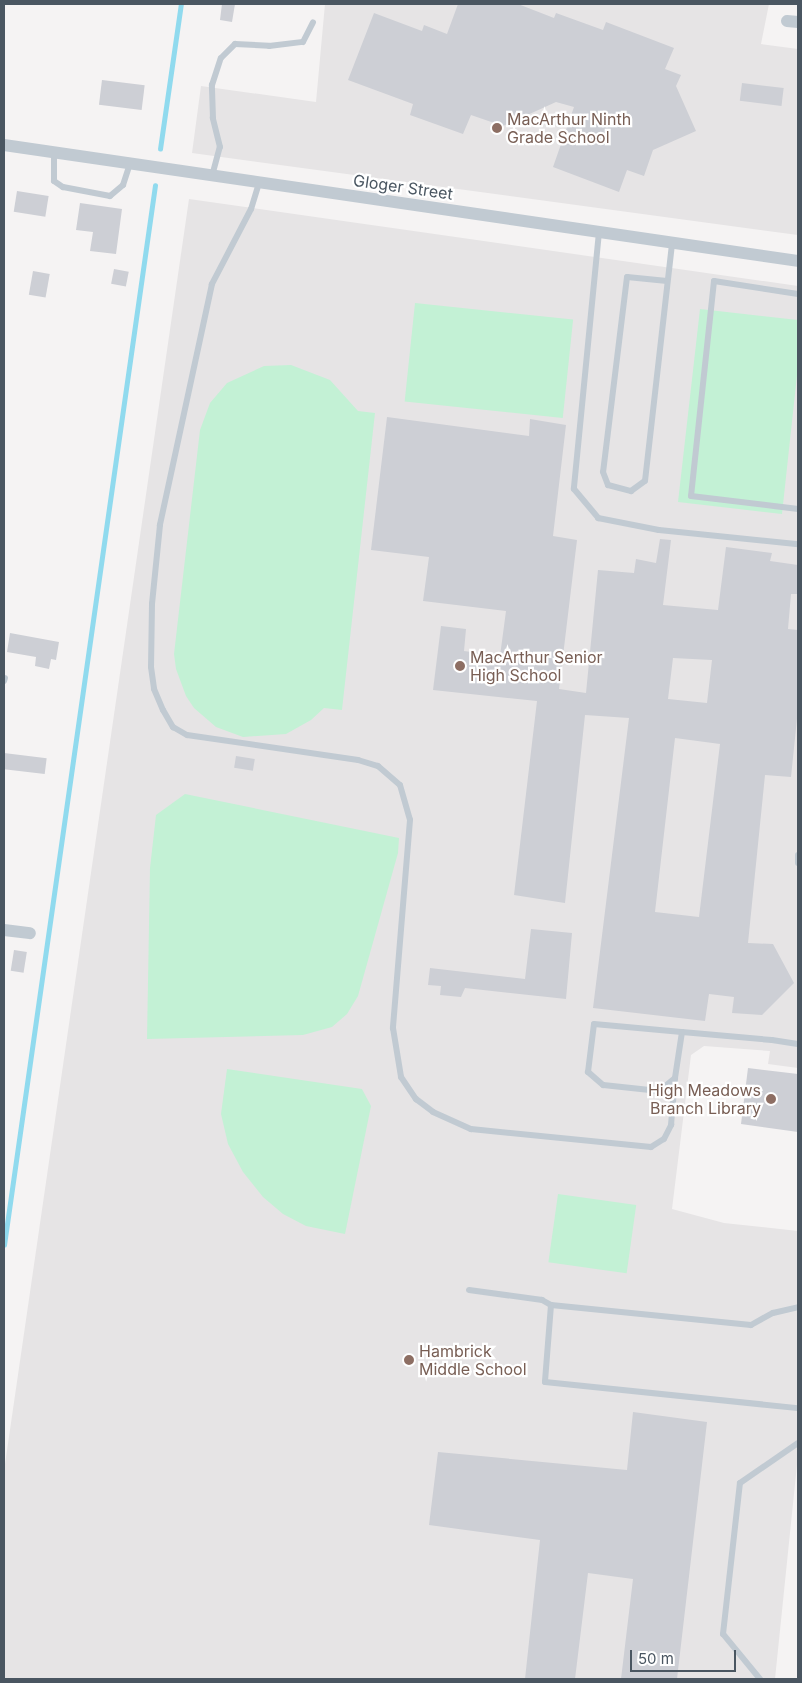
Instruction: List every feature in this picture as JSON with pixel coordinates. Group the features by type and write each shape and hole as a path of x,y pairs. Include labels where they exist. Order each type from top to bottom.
{"street":[{"name":"Gloger Street","path":"4,145 798,261"},
{"path":"4,930 30,933"}],"lane":[{"path":"212,176 220,147 213,118 212,85 221,58 235,44 269,46 303,42 313,22"},
{"path":"54,152 54,181 63,187 103,195 110,196 123,185 130,164"},
{"path":"258,183 251,209 212,284 160,525 152,604 151,667 154,689 163,710 173,728 186,736 358,760 378,766 400,784 410,820 393,1028 401,1077 416,1099 433,1112 471,1129 651,1147 664,1139 671,1125 675,1078 682,1032"},
{"path":"599,232 574,489 598,518 659,530 798,544"},
{"path":"667,281 627,277 603,472 608,485 631,490 645,481 672,243"},
{"path":"798,294 714,281 691,496 798,509"},
{"path":"798,855 798,863"},
{"path":"675,1078 659,1091 603,1085 588,1072 594,1024 798,1044"},
{"path":"469,1290 542,1300 551,1305 751,1325 773,1313 798,1307"},
{"path":"551,1305 545,1382 798,1408"},
{"path":"760,1679 723,1634 740,1483 798,1443"}],"shaded area":[{"name":"MacArthur Ninth Grade School","path":"325,4 769,4 761,44 798,49 798,235 192,153 201,86 316,102"},
{"name":"MacArthur Senior High School","path":"189,199 798,286 798,1068 768,1064 770,1051 704,1046 691,1055 672,1209 724,1223 798,1231 798,1455 775,1679 4,1679 4,1471"}],"green space":[{"path":"415,303 573,320 563,418 405,401"},
{"path":"700,309 798,320 798,366 782,514 678,502"},
{"path":"291,365 330,380 358,411 375,413 342,710 324,708 311,720 286,734 243,737 216,727 194,708 186,696 176,669 174,654 200,430 210,403 227,383 264,366"},
{"path":"185,794 399,838 398,853 358,996 347,1014 332,1027 303,1035 147,1039 150,868 156,815"},
{"path":"227,1069 362,1089 371,1106 345,1234 306,1226 283,1214 263,1197 243,1172 228,1144 221,1114"},
{"path":"558,1194 636,1205 627,1273 548,1262"}],"building":[{"path":"222,4 235,4 232,22 220,20"},
{"path":"458,4 518,4 554,18 556,13 603,30 606,22 674,48 665,69 681,75 676,86 696,131 653,150 644,176 627,170 619,192 553,167 574,107 556,102 503,126 471,115 463,134 410,115 413,104 348,80 374,13 422,31 424,25 447,34"},
{"path":"102,80 145,85 142,110 99,105"},
{"path":"742,83 784,88 781,106 740,101"},
{"path":"17,191 49,196 45,217 14,212"},
{"path":"80,203 122,209 116,254 90,251 93,232 76,230"},
{"path":"114,269 129,272 126,287 111,284"},
{"path":"33,271 50,274 46,298 29,295"},
{"path":"387,417 529,436 530,419 566,425 553,536 577,540 559,689 586,693 598,570 634,573 636,559 656,563 660,539 671,540 663,605 718,610 726,547 772,553 770,561 798,565 798,594 791,594 788,629 798,630 798,709 791,777 765,775 748,943 773,944 794,983 762,1015 732,1013 734,997 709,994 705,1021 593,1008 629,718 585,715 565,903 514,895 537,701 433,690 441,626 466,629 464,651 500,656 506,611 423,601 429,557 371,550","holes":["673,658 712,660 707,703 668,699","675,738 720,744 699,917 655,912"]},
{"path":"10,633 59,642 56,660 51,659 49,669 35,666 36,657 7,652"},
{"path":"4,753 47,758 45,774 4,769"},
{"path":"236,756 255,759 253,771 234,768"},
{"path":"531,929 572,933 566,999 465,988 461,997 440,995 441,986 428,985 430,968 525,979"},
{"path":"14,950 27,952 24,973 11,971"},
{"name":"High Meadows Branch Library","path":"748,1068 798,1074 798,1132 741,1124"},
{"path":"633,1412 707,1422 677,1679 621,1679 633,1579 588,1573 575,1679 525,1679 540,1540 429,1525 438,1452 627,1470"}],"waterway":[{"path":"160,149 181,4"},
{"path":"4,1245 155,186"}],"place":[{"name":"MacArthur Ninth Grade School","path":"497,128"},
{"name":"MacArthur Senior High School","path":"460,666"},
{"name":"High Meadows Branch Library","path":"771,1099"},
{"name":"Hambrick Middle School","path":"409,1360"}]}
